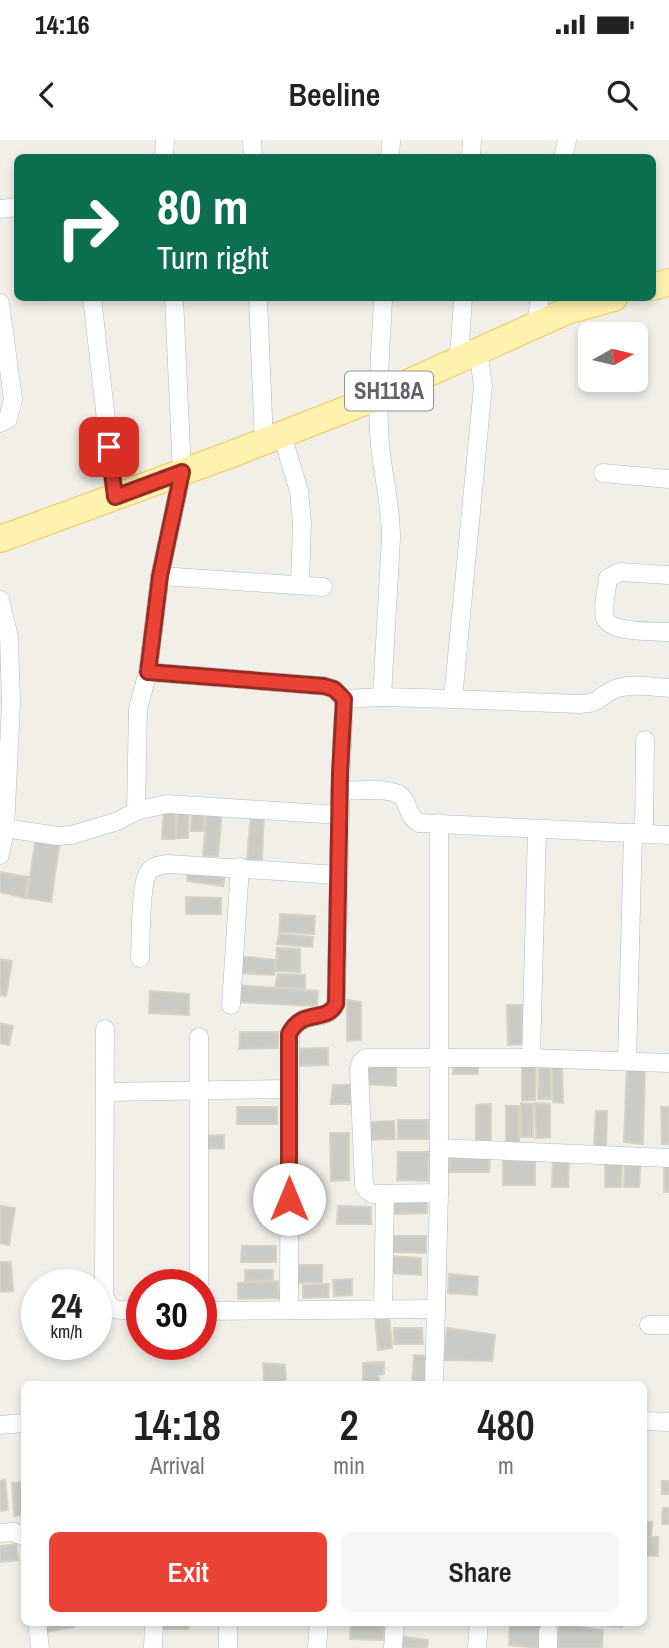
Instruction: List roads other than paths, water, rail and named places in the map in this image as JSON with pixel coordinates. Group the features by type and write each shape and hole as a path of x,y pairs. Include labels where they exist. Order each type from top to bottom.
{"main road":[{"name":"SH118A","path":"0,539 378,397 536,324 567,311 603,301"}],"street":[{"path":"92,301 118,496"},
{"path":"136,811 138,709 148,672 172,476 174,301"},
{"path":"258,301 273,438 299,491 302,522 300,585"},
{"path":"382,696 391,519 380,446 378,397 383,301"},
{"path":"453,699 483,386 468,355 463,301"},
{"path":"536,324 540,301"},
{"path":"0,303 13,399 8,419 0,423"},
{"path":"603,473 669,479"},
{"path":"669,575 620,572 614,574 608,578 604,612 605,620 614,628 669,632"},
{"path":"160,576 323,587"},
{"path":"0,600 9,637 11,704 0,855"},
{"path":"148,672 324,686 334,689 344,699 336,1004 332,1011 326,1014 305,1017 289,1034 289,1309"},
{"path":"344,699 382,696 592,704 611,691 630,687 669,688"},
{"path":"627,1061 645,740"},
{"path":"340,792 395,792 403,797 411,818 419,823 669,835"},
{"path":"3,828 72,835 118,821 136,811 167,804 340,816"},
{"path":"434,1381 439,1193 439,823"},
{"path":"531,1058 537,830"},
{"path":"140,958 144,883 150,869 168,864 338,875"},
{"path":"231,1004 240,867"},
{"path":"105,1029 106,1302 111,1308 126,1310"},
{"path":"199,1037 199,1269"},
{"path":"439,1193 373,1194 364,1185 359,1068 366,1058 531,1058 669,1063"},
{"path":"105,1092 290,1089"},
{"path":"439,1148 669,1158"},
{"path":"383,1309 385,1194"},
{"path":"217,1311 436,1309"},
{"path":"649,1325 669,1325"},
{"path":"647,1421 669,1422"},
{"path":"0,1425 21,1423"},
{"path":"0,1533 13,1532 21,1536"},
{"path":"37,1626 40,1648"},
{"path":"153,1648 154,1626"},
{"path":"228,1626 228,1648"},
{"path":"317,1648 319,1626"},
{"path":"393,1648 395,1626"},
{"path":"477,1648 479,1626"}]}
